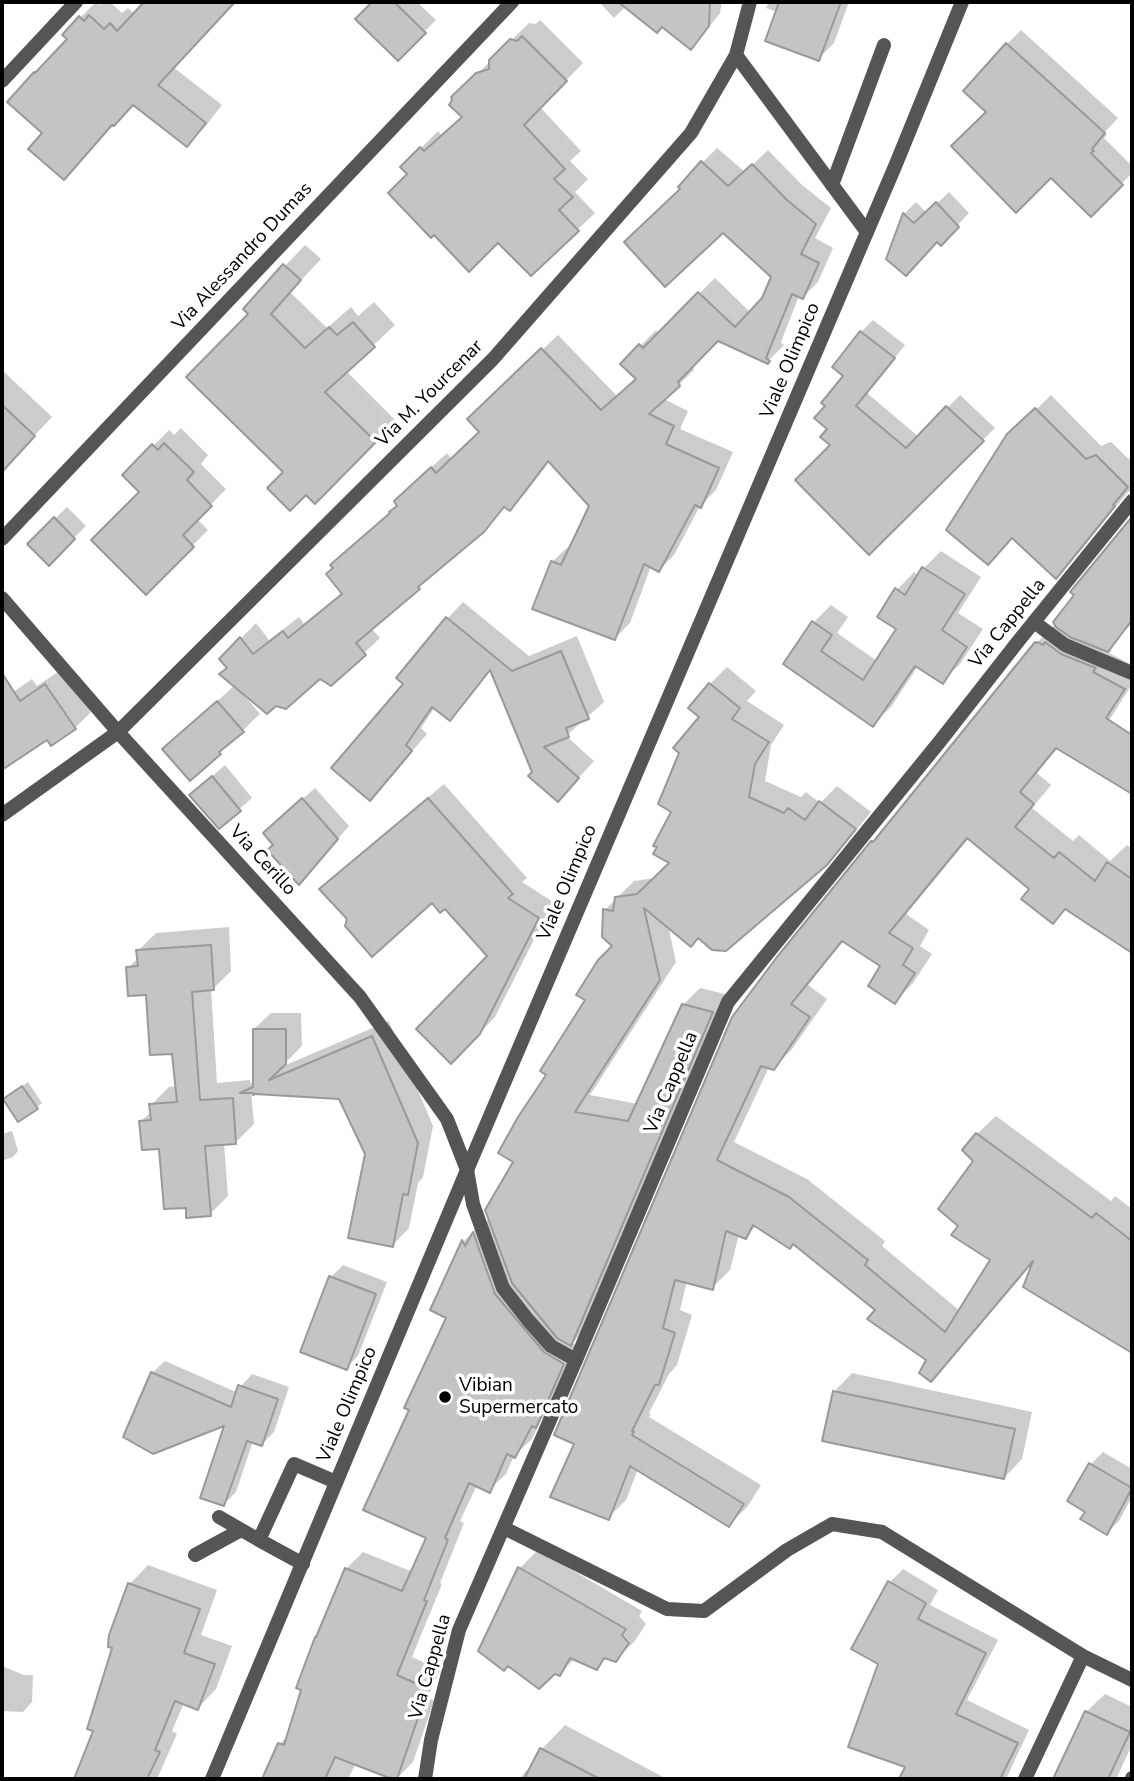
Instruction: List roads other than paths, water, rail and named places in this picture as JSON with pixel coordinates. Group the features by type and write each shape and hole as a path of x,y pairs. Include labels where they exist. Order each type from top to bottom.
{"street":[{"path":"2,82 76,2"},
{"name":"Via Alessandro Dumas","path":"2,539 512,2"},
{"name":"Via M. Yourcenar","path":"2,816 118,732 493,359 691,133 736,55 750,2"},
{"name":"Viale Olimpico","path":"212,1779 962,2"},
{"path":"832,185 884,45"},
{"path":"736,55 867,232"},
{"name":"Via Cappella","path":"425,1779 431,1740 459,1630 728,1002 1132,501"},
{"name":"Via Cerillo","path":"2,598 118,732 360,997 447,1119 467,1170 473,1204 503,1288 551,1346 576,1360"},
{"path":"1034,622 1065,645 1132,673"},
{"path":"259,1540 294,1464 337,1482"},
{"path":"219,1517 303,1564"},
{"path":"504,1528 667,1609 704,1611 787,1550 832,1524 882,1532 1083,1656 1132,1680"},
{"path":"195,1555 241,1530"},
{"path":"1025,1779 1083,1656"}],"place":[{"name":"Vibian Supermercato","path":"445,1397"}]}
